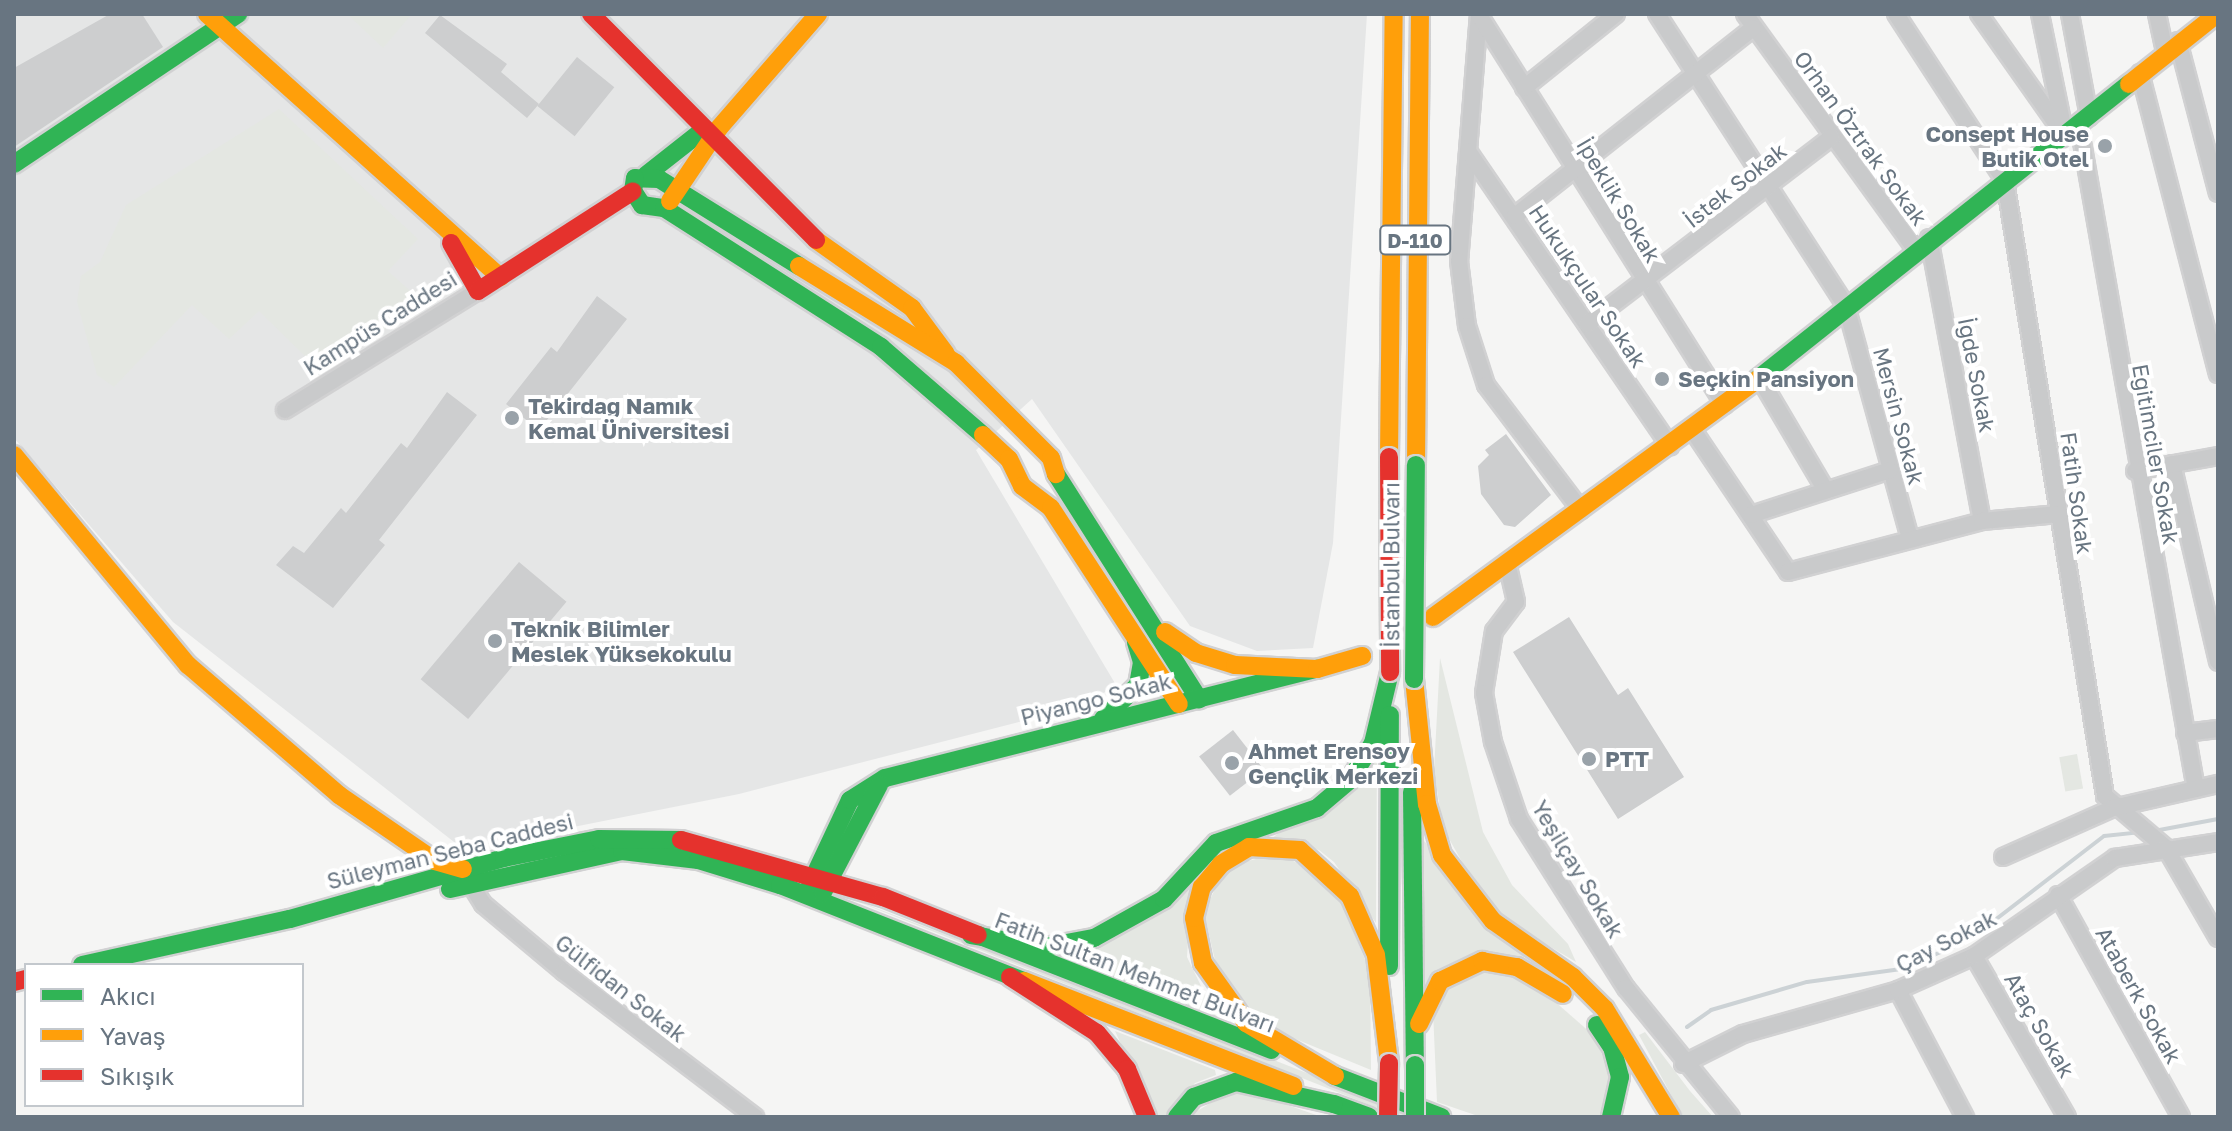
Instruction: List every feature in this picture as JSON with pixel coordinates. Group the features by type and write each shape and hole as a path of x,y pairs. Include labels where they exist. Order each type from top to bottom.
{"main road":[{"path":"207,14 448,236 500,277"},
{"path":"14,164 223,28 238,14"},
{"path":"591,14 794,224 912,308 949,358 1051,458 1057,478 1155,624 1199,699"},
{"path":"664,208 677,193 707,136 818,14"},
{"name":"İstanbul Bulvarı","path":"1388,1117 1389,457 1394,14"},
{"name":"İstanbul Bulvarı","path":"1415,1117 1414,679 1420,14"},
{"path":"1433,617 1508,567 1725,405 1922,244 2078,126 2172,46 2217,14"},
{"path":"707,136 646,175 949,358"},
{"name":"Kampüs Caddesi","path":"478,291 633,191 635,178 646,175"},
{"path":"633,191 642,205 664,208 930,384 1014,469 1022,486 1040,493 1179,704"},
{"path":"448,236 478,291"},
{"path":"930,384 949,358"},
{"path":"1014,469 1022,454 1040,450"},
{"path":"14,455 188,665 383,826 435,861 466,876"},
{"path":"1040,493 1057,478"},
{"path":"1155,624 1212,659 1317,669"},
{"path":"1097,724 1128,698 1141,674 1130,626"},
{"name":"Piyango Sokak","path":"811,874 850,800 885,778 1362,656"},
{"path":"971,935 1045,947 1094,938 1164,899 1216,843 1317,808 1350,780 1373,743 1390,672"},
{"path":"1414,679 1427,804 1442,855 1493,921 1573,977 1605,1009 1671,1117"},
{"path":"812,898 830,880 866,803 885,778"},
{"path":"383,826 441,886"},
{"name":"Süleyman Seba Caddesi","path":"91,963 441,886 466,876 634,835 705,843 811,874"},
{"path":"1335,1076 1301,1050 1246,1023 1203,963 1194,918 1202,887 1221,864 1249,847 1300,850 1350,896 1376,955 1389,1063"},
{"name":"Süleyman Seba Caddesi","path":"466,876 641,851 698,860 812,898"},
{"path":"811,874 812,898"},
{"name":"Fatih Sultan Mehmet Bulvarı","path":"811,874 1441,1117"},
{"path":"812,898 1369,1117"},
{"path":"1415,1065 1430,992 1466,965 1500,961 1545,981 1603,1033 1620,1077 1611,1117"},
{"path":"1010,977 1097,1033 1127,1069 1147,1117"},
{"path":"1177,1117 1194,1097 1236,1082 1334,1104"}],"street":[{"path":"1479,14 1459,261 1475,355 1490,391 1581,510"},
{"name":"İpeklik Sokak","path":"1479,14 1644,284 1725,405"},
{"path":"1524,88 1616,14"},
{"name":"Mersin Sokak","path":"1657,14 1846,306 1910,538"},
{"path":"1896,14 2005,181"},
{"path":"1979,14 2078,126"},
{"path":"2040,14 2078,126"},
{"path":"2070,14 2078,126"},
{"path":"2157,14 2172,46 2218,193"},
{"path":"1515,216 1697,75 1749,21"},
{"name":"Orhan Öztrak Sokak","path":"1749,21 1832,137 1922,244"},
{"path":"2140,73 2218,374"},
{"name":"Eğitimciler Sokak","path":"2078,126 2135,471 2196,789"},
{"name":"İstek Sokak","path":"1587,324 1644,284 1832,137"},
{"name":"Hukukçular Sokak","path":"1468,151 1670,446"},
{"name":"Fatih Sokak","path":"2005,181 2095,752 2113,808"},
{"name":"İğde Sokak","path":"1922,244 1982,521"},
{"name":"Kampüs Caddesi","path":"285,410 478,291"},
{"path":"1759,377 1825,489"},
{"path":"1692,429 1788,572 1982,521 2059,514"},
{"path":"2135,471 2218,456"},
{"path":"2172,464 2218,662"},
{"path":"1751,515 1890,470"},
{"name":"Yeşilçay Sokak","path":"1508,567 1516,602 1494,631 1484,693 1508,792 1567,900 1683,1064 1731,1117"},
{"path":"2185,733 2218,729"},
{"path":"2003,857 2113,808 2218,784"},
{"path":"2113,808 2166,848 2218,938"},
{"name":"Çay Sokak","path":"1683,1064 1743,1034 1898,990 1974,956 2115,858 2218,842"},
{"name":"Gülfidan Sokak","path":"466,876 483,904 564,972 755,1117"},
{"name":"Ataberk Sokak","path":"2058,895 2181,1117"},
{"name":"Ataç Sokak","path":"1974,956 2067,1117"},
{"path":"1898,990 1965,1117"}],"shaded area":[{"name":"Tekirdağ Namık Kemal Üniversitesi","path":"14,14 1367,14 1333,543 1313,648 1257,651 1190,626 1032,399 976,450 1116,685 1085,705 739,794 463,849 173,622 14,438"},
{"path":"347,14 412,14 383,48"},
{"path":"279,109 418,239 388,271 416,296 438,281 442,294 319,370 259,311 229,339 192,305 114,387 97,375 77,302 81,276 100,262 126,205"},
{"path":"1440,658 1483,832 1512,885 1568,944 1576,962 1510,923 1480,894 1443,828 1434,771"},
{"path":"2077,754 2083,788 2065,792 2059,757"},
{"path":"1377,757 1376,923 1334,862 1319,850 1271,839"},
{"path":"1424,841 1528,956 1423,986"},
{"path":"1280,853 1335,886 1370,972 1371,1070 1269,1028 1218,973 1204,913 1220,878 1232,865"},
{"path":"1192,878 1187,957 1216,1017 1072,963 1077,952"},
{"path":"836,893 1195,1029 1418,1117 1400,1117"},
{"path":"1504,970 1552,999 1592,1034 1611,1072 1603,1117 1481,1117 1437,1102 1433,1011 1457,975"},
{"path":"1115,1031 1215,1070 1216,1075 1195,1083 1167,1117 1155,1117"},
{"path":"1645,1032 1713,1117 1683,1117 1639,1035"},
{"path":"1229,1092 1270,1099 1322,1117 1187,1117"}],"building":[{"path":"110,14 142,14 163,47 14,147 14,68"},
{"path":"440,15 507,64 501,72 539,104 527,118 425,33"},
{"path":"577,57 614,87 575,136 537,106"},
{"path":"597,296 627,319 539,430 506,404 551,347 557,352"},
{"path":"447,392 477,415 379,540 385,545 333,608 276,565 293,546 304,553 341,508 346,513 401,443 407,448"},
{"path":"1506,434 1551,495 1515,527 1504,525 1481,494 1478,466 1489,455 1485,450"},
{"name":"Teknik Bilimler Meslek Yüksekokulu","path":"519,562 566,602 468,719 421,679"},
{"path":"1569,617 1618,695 1628,688 1684,777 1618,819 1513,652"},
{"name":"Ahmet Erensoy Gençlik Merkezi","path":"1233,730 1264,769 1230,796 1199,756"}],"waterway":[{"path":"2154,831 2218,819"},
{"path":"1687,1027 1711,1010 1807,982 1901,969 1969,940 2104,836 2141,832"}],"traffic: fast":[{"path":"14,164 238,14"},
{"path":"1759,378 2129,84"},
{"path":"646,175 702,131"},
{"path":"799,266 659,179 635,178 633,191 642,205 664,208 881,347 983,435"},
{"path":"1414,679 1416,465"},
{"path":"1056,474 1199,699"},
{"path":"1103,719 1138,685 1142,662 1136,642"},
{"path":"810,885 850,800 885,778 1317,669"},
{"path":"971,935 1045,947 1094,938 1164,899 1216,843 1317,808 1350,780 1373,743 1390,672"},
{"path":"1389,966 1390,715"},
{"path":"823,892 879,785"},
{"path":"1412,792 1415,1065"},
{"path":"91,963 290,919 504,858 599,839 681,840"},
{"path":"450,889 622,851 698,860 780,885 1024,981"},
{"path":"978,935 1271,1050"},
{"path":"1597,1025 1612,1047 1620,1077 1611,1117"},
{"path":"1415,1065 1415,1117"},
{"path":"1335,1076 1441,1117"},
{"path":"1177,1117 1194,1097 1236,1082 1334,1104"},
{"path":"1334,1104 1369,1117"}],"traffic: slow":[{"path":"207,14 500,277"},
{"path":"670,201 719,128 818,14"},
{"path":"1389,457 1394,14"},
{"path":"1416,465 1420,14"},
{"path":"2129,84 2217,14"},
{"path":"816,240 912,308 946,354"},
{"path":"799,266 956,363 1051,458 1056,474"},
{"path":"1433,617 1759,378"},
{"path":"983,435 1009,459 1022,486 1051,508 1179,704"},
{"path":"14,455 188,665 339,795 435,861 463,869"},
{"path":"1165,632 1196,653 1235,665 1317,669 1362,656"},
{"path":"1414,679 1427,804 1442,855 1493,921 1573,977 1605,1009 1671,1117"},
{"path":"1335,1076 1246,1023 1203,963 1194,918 1202,887 1221,864 1249,847 1300,850 1350,896 1376,955 1389,1063"},
{"path":"1419,1024 1440,981 1482,961 1517,967 1563,994"},
{"path":"1024,981 1293,1086"}],"traffic: jam":[{"path":"591,14 816,240"},
{"path":"451,243 478,291 633,191"},
{"path":"1389,457 1390,672"},
{"path":"681,840 883,897 978,935"},
{"path":"1010,977 1097,1033 1127,1069 1147,1117"},
{"path":"14,982 24,980"},
{"path":"1388,1117 1389,1063"}],"place":[{"name":"Consept House Butik Otel","path":"2105,146"},
{"name":"Seçkin Pansiyon","path":"1662,379"},
{"name":"Tekirdağ Namık Kemal Üniversitesi","path":"512,418"},
{"name":"Teknik Bilimler Meslek Yüksekokulu","path":"495,641"},
{"name":"PTT","path":"1589,759"},
{"name":"Ahmet Erensoy Gençlik Merkezi","path":"1232,763"}]}
